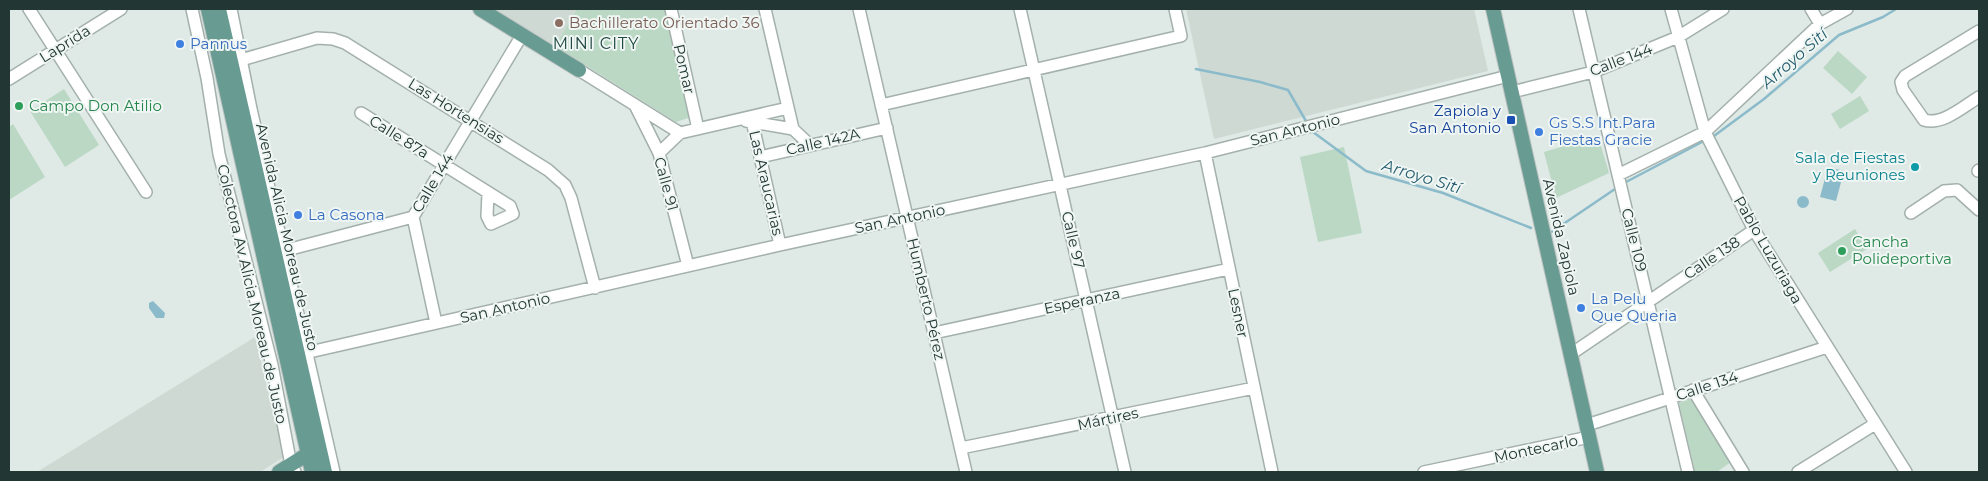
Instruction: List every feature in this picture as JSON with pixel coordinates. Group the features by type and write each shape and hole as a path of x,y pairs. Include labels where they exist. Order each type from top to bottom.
{"main road":[{"name":"Avenida Alicia Moreau de Justo","path":"208,9 295,355"},
{"name":"Avenida Alicia Moreau de Justo","path":"219,9 295,355 314,451 325,472"},
{"path":"480,9 579,70"},
{"name":"Avenida Zapiola","path":"1493,9 1597,472"},
{"name":"Avenida Alicia Moreau de Justo","path":"312,472 314,451"},
{"path":"288,470 314,451"}],"street":[{"path":"29,9 146,192"},
{"name":"Laprida","path":"9,79 121,9"},
{"name":"Colectora Av Alicia Moreau de Justo","path":"192,9 207,78 219,154 272,365 288,470"},
{"path":"230,9 283,251 295,355 334,472"},
{"name":"Pomar","path":"671,9 698,129"},
{"path":"765,9 793,129"},
{"name":"Humberto Pérez","path":"859,9 966,472"},
{"name":"Calle 97","path":"1020,9 1125,472"},
{"path":"881,105 1181,36 1175,9"},
{"name":"Calle 109","path":"1579,9 1649,300 1669,398 1688,472"},
{"name":"Pablo Luzuriaga","path":"1671,9 1705,132 1754,230 1874,424 1906,472"},
{"name":"Calle 144","path":"1512,92 1593,72 1678,38 1723,9"},
{"path":"1811,9 1820,24"},
{"path":"1618,175 1705,132 1820,24 1848,9"},
{"path":"1979,30 1905,76 1901,82 1903,90 1924,120 1930,122 1939,120 1979,97"},
{"name":"Calle 144","path":"283,251 414,217 522,35"},
{"name":"Las Hortensias","path":"241,60 317,38 333,39 345,43 471,119 548,170 565,185 571,198 594,288"},
{"path":"579,70 680,133"},
{"name":"San Antonio","path":"295,355 780,245 1060,186 1205,153 1508,76"},
{"name":"Calle 91","path":"635,105 659,153 688,266"},
{"path":"659,153 680,133 788,108"},
{"name":"Calle 87a","path":"361,113 488,193"},
{"path":"739,120 793,129 810,145"},
{"name":"Las Araucarias","path":"752,121 780,245"},
{"name":"Calle 142A","path":"760,157 887,128"},
{"name":"Lesner","path":"1205,153 1272,472"},
{"path":"1911,213 1944,191 1957,190 1979,210"},
{"path":"414,217 436,323"},
{"name":"Calle 138","path":"1571,354 1754,230"},
{"name":"Esperanza","path":"934,333 1229,269"},
{"name":"Calle 134","path":"1588,431 1669,398 1826,347"},
{"name":"Mártires","path":"961,448 1254,388"},
{"path":"1693,390 1743,472"},
{"path":"1798,472 1874,424"},
{"name":"Montecarlo","path":"1424,472 1588,431"}],"shaded area":[{"path":"494,9 577,9 555,46"},
{"path":"1186,9 1474,9 1488,71 1214,139"},
{"path":"255,337 284,457 260,472 37,472"}],"green space":[{"path":"577,9 667,9 691,117 676,122 555,46"},
{"path":"1838,51 1867,77 1852,94 1823,68"},
{"path":"64,89 99,145 65,167 30,111"},
{"path":"1860,96 1869,111 1840,129 1831,114"},
{"path":"13,124 45,177 9,200 9,127"},
{"path":"1598,136 1609,173 1556,198 1544,152"},
{"path":"1344,147 1362,233 1318,242 1300,157"},
{"name":"Cancha Polideportiva","path":"1855,229 1867,249 1830,272 1818,253"},
{"path":"1694,398 1732,461 1717,472 1695,472 1679,403"}],"water":[{"path":"1828,167 1844,171 1836,201 1820,197"},
{"path":"1801,196 1805,196 1809,202 1805,208 1801,208 1797,204 1797,200"},
{"path":"153,301 165,313 164,318 156,318 149,308 149,303"}],"waterway":[{"name":"Arroyo Sití","path":"1714,136 1764,99 1839,35 1883,17 1896,9"},
{"name":"Arroyo Sití","path":"1196,69 1260,82 1288,90 1306,121"},
{"name":"Arroyo Sití","path":"1313,132 1366,171 1443,193 1531,228"},
{"name":"Arroyo Sití","path":"1626,182 1702,142"},
{"name":"Arroyo Sití","path":"1550,233 1615,189"}],"place":[{"name":"Bachillerato Orientado 36","path":"559,23"},
{"name":"Pannus","path":"180,44"},
{"name":"Campo Don Atilio","path":"19,106"},
{"name":"Zapiola y San Antonio","path":"1511,120"},
{"name":"Gs S.S Int.Para Fiestas Gracie","path":"1539,132"},
{"name":"Sala de Fiestas y Reuniones","path":"1915,167"},
{"name":"La Casona","path":"298,215"},
{"name":"Cancha Polideportiva","path":"1842,251"},
{"name":"La Pelu Que Queria","path":"1581,308"}],"district":[{"name":"MINI CITY","path":"596,43"}]}
